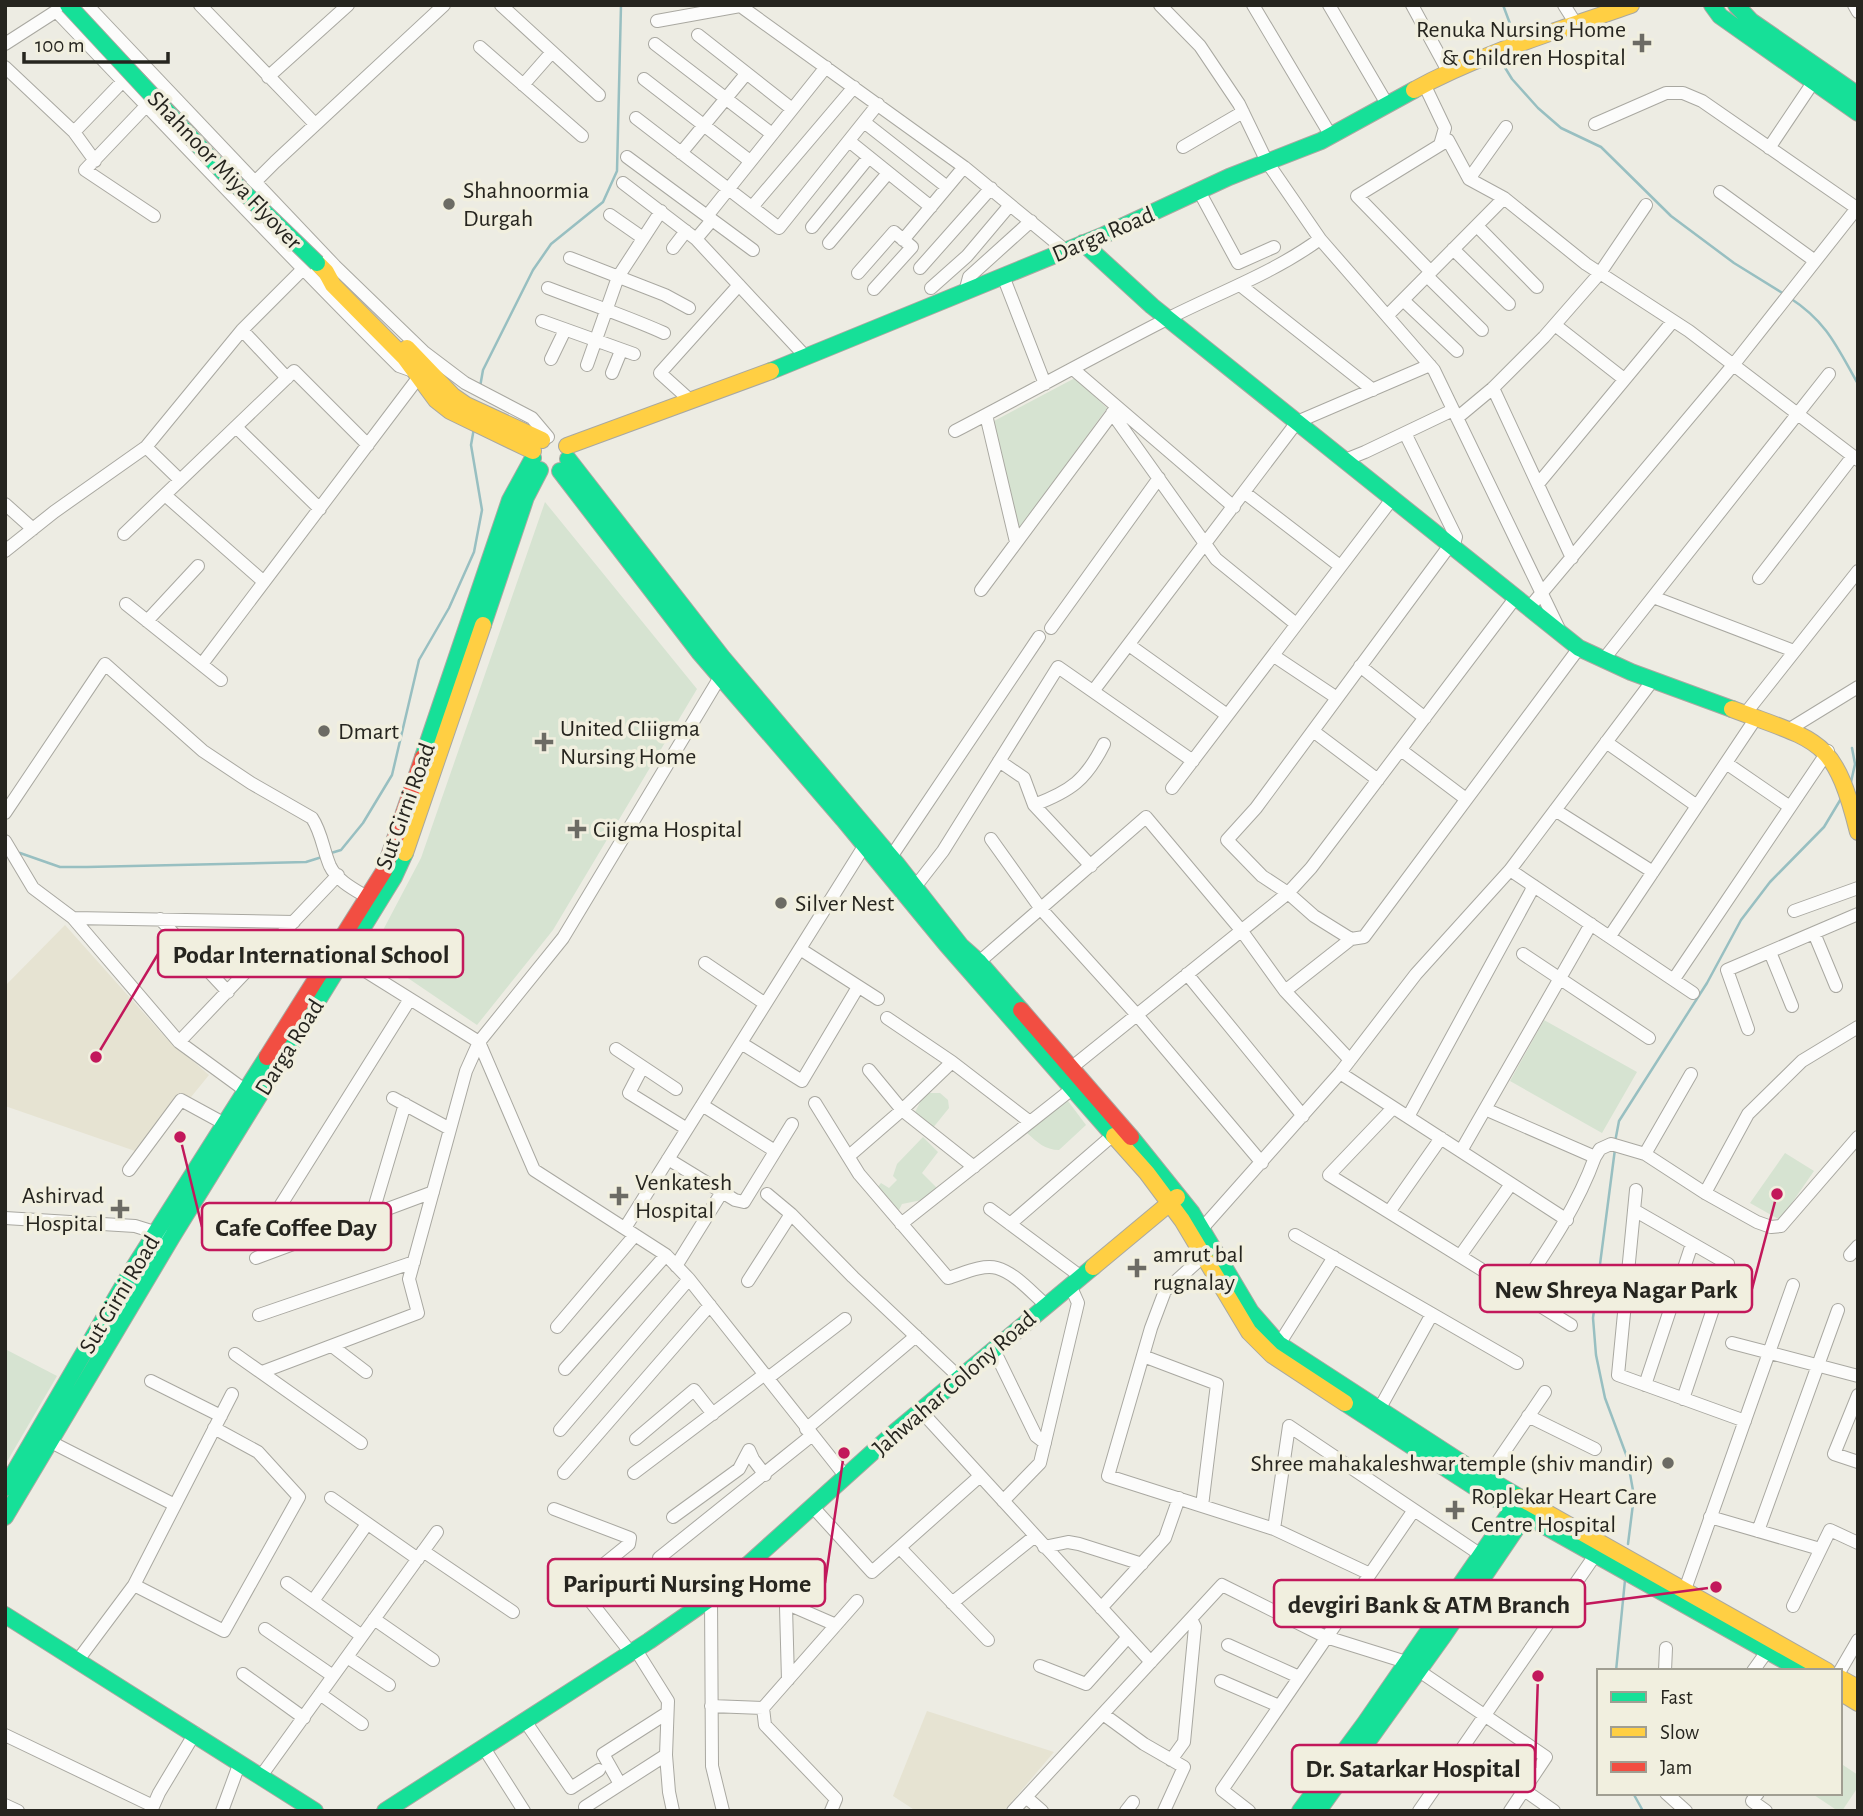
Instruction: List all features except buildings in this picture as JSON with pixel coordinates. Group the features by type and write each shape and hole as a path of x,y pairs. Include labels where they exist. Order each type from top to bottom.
{"main road":[{"name":"Darga Road","path":"565,459 691,401 937,304 1331,136 1424,84 1519,45 1631,5"},
{"path":"1712,5 1720,16 1818,76 1858,95"},
{"path":"1736,5 1858,113"},
{"name":"Shahnoor Miya Flyover","path":"63,7 223,172 326,272 333,285 412,369 436,400 450,411 539,451"},
{"path":"1083,243 1168,319 1579,648 1653,680 1807,737 1824,746 1835,762 1847,791 1858,832"},
{"name":"Shahnoor Miya Flyover","path":"326,272 335,276 453,397 523,430 539,451"},
{"path":"565,459 547,472 539,451 555,438 565,459 726,673 868,840 946,944 1072,1089 1174,1200"},
{"name":"Darga Road","path":"5,1517 42,1438 164,1235 372,901 394,877 412,839 527,497 539,451"},
{"path":"868,840 891,857 961,946 979,962 1156,1166 1174,1200 1208,1252 1249,1332 1483,1483 1682,1596 1823,1669"},
{"name":"Sut Girni Road","path":"164,1235 225,1124 339,955"},
{"name":"Jahwahar Colony Road","path":"385,1811 705,1602 920,1410 1174,1200"},
{"path":"5,1488 42,1438"},
{"path":"1318,1811 1412,1667 1523,1506"},
{"path":"1682,1596 1800,1669"},
{"path":"5,1615 315,1811"},
{"path":"1300,1811 1412,1667"},
{"path":"1842,1679 1858,1688"},
{"path":"1842,1693 1858,1703"}],"street":[{"path":"87,5 335,265 424,352 465,383 532,418 539,451"},
{"path":"200,5 315,124"},
{"path":"268,76 348,5"},
{"path":"238,200 315,124 444,5"},
{"path":"501,5 598,95"},
{"path":"657,21 740,5 991,187 1065,250"},
{"path":"1253,5 1331,136"},
{"path":"1329,5 1387,104"},
{"path":"1412,5 1450,73"},
{"path":"1564,5 1576,24"},
{"path":"1854,5 1858,12"},
{"path":"1162,6 1200,46 1243,112 1267,162 1320,239 1430,365 1562,634"},
{"path":"5,44 63,7 123,81 302,270 400,366 412,369 368,445 202,664"},
{"path":"698,35 792,109"},
{"path":"655,44 772,134"},
{"path":"480,47 582,136"},
{"path":"523,85 552,52"},
{"path":"5,67 74,132 95,161"},
{"path":"696,239 728,189 826,67"},
{"path":"681,153 746,74"},
{"path":"1769,148 1818,76"},
{"path":"644,79 750,161"},
{"path":"74,132 123,81"},
{"path":"1424,84 1445,128 1440,145"},
{"path":"752,207 854,87"},
{"path":"1529,608 1734,364 1857,208 1702,101 1683,93 1666,93 1595,124"},
{"path":"636,118 779,228 878,104"},
{"path":"146,105 85,170 154,216"},
{"path":"1183,147 1243,112"},
{"path":"864,122 947,187"},
{"path":"1469,179 1506,127"},
{"path":"1482,330 1357,196 1448,140 1469,179 1504,198 1600,273 1673,320 1734,364 1856,458 1759,578"},
{"path":"849,141 931,207"},
{"path":"627,157 753,250"},
{"path":"812,227 869,157"},
{"path":"874,289 931,207 964,167"},
{"path":"829,243 888,173"},
{"path":"623,183 696,239 807,357"},
{"path":"920,268 991,187"},
{"path":"1199,191 1238,263 1274,247"},
{"path":"1720,192 1815,261"},
{"path":"1387,316 1504,198"},
{"path":"931,288 967,256 1010,205"},
{"path":"1345,460 1455,414 1493,388 1555,325 1600,273 1646,205"},
{"path":"587,365 618,277 661,211"},
{"path":"610,215 643,238"},
{"path":"965,292 969,277 1031,221"},
{"path":"1477,226 1537,287"},
{"path":"673,248 685,231"},
{"path":"858,273 894,232 920,268 937,304"},
{"path":"955,431 1168,319 1291,259 1320,239"},
{"path":"1453,249 1509,304"},
{"path":"570,258 665,295 689,308"},
{"path":"5,551 146,447 242,330 302,270"},
{"path":"1003,276 1045,384"},
{"path":"691,401 660,373 739,285"},
{"path":"1240,285 1373,390"},
{"path":"548,289 606,311 625,315 664,333"},
{"path":"1404,300 1457,351"},
{"path":"1538,484 1673,320"},
{"path":"542,321 627,353 612,373"},
{"path":"1555,325 1624,379"},
{"path":"242,330 287,378"},
{"path":"551,359 565,330"},
{"path":"1094,690 1297,422 1430,365"},
{"path":"1073,369 1115,410 1234,507"},
{"path":"124,534 294,371 368,445"},
{"path":"1604,659 1829,374"},
{"path":"1493,388 1572,558"},
{"path":"1115,410 1216,559 1296,624"},
{"path":"981,590 1115,410"},
{"path":"986,415 1016,542"},
{"path":"236,427 320,509"},
{"path":"1351,939 1314,916 1288,892 1262,876 1227,840 1256,808 1452,546 1456,537 1405,433"},
{"path":"146,447 180,480"},
{"path":"1051,628 1159,478"},
{"path":"1245,492 1340,566"},
{"path":"165,495 264,582"},
{"path":"1172,788 1392,499"},
{"path":"5,504 33,529"},
{"path":"148,621 198,566"},
{"path":"1610,936 1726,763 1751,716 1794,651 1858,571"},
{"path":"1071,1068 1288,892 1311,868 1516,597"},
{"path":"1653,597 1794,651"},
{"path":"126,604 221,680"},
{"path":"891,857 1039,637"},
{"path":"1129,645 1227,715"},
{"path":"1285,991 1351,939 1364,937 1579,648"},
{"path":"1274,656 1337,698"},
{"path":"5,813 105,664 203,751 251,783 312,818 318,827 334,872 372,901"},
{"path":"1360,666 1425,718"},
{"path":"915,887 943,851 1058,667 1192,761"},
{"path":"262,1373 418,1314 409,1279 466,1070 479,1042 563,937 726,673"},
{"path":"1197,1234 1340,1073 1416,974 1510,870 1653,680"},
{"path":"1788,730 1858,687"},
{"path":"1313,731 1378,780"},
{"path":"1606,742 1697,806"},
{"path":"1034,805 1062,795 1077,784 1096,761 1104,744"},
{"path":"1401,750 1466,799"},
{"path":"1674,979 1828,751"},
{"path":"999,761 1024,778 1034,805 1091,866"},
{"path":"1726,763 1790,807"},
{"path":"1555,810 1653,872"},
{"path":"979,962 1146,817 1241,930 1285,991 1350,1060"},
{"path":"991,839 1041,909 1137,1014 1262,1163"},
{"path":"557,1327 630,1232 668,1159 868,840"},
{"path":"7,844 33,888 73,918 179,1042 246,1091"},
{"path":"1510,870 1693,993"},
{"path":"179,1042 294,922 334,872"},
{"path":"1408,1117 1534,886"},
{"path":"1794,911 1858,888"},
{"path":"1748,1029 1727,970 1858,914"},
{"path":"73,918 294,922"},
{"path":"160,919 228,992"},
{"path":"1461,1151 1591,923"},
{"path":"1814,933 1836,986"},
{"path":"800,949 878,999"},
{"path":"1770,952 1792,1006"},
{"path":"1523,954 1649,1038"},
{"path":"339,955 479,1042 534,1170 666,1255 689,1279 846,1477"},
{"path":"705,963 764,1003"},
{"path":"1187,974 1303,1116"},
{"path":"741,1043 802,1081 858,987"},
{"path":"267,1227 410,999"},
{"path":"887,1018 952,1062 1030,1122"},
{"path":"1704,1193 1748,1114 1802,1061 1858,1027"},
{"path":"616,1049 676,1089"},
{"path":"849,1156 952,1062"},
{"path":"642,1068 629,1093 687,1129"},
{"path":"869,1070 902,1110 974,1167"},
{"path":"1340,1073 1567,1220"},
{"path":"1645,1154 1691,1074"},
{"path":"901,1224 1072,1089"},
{"path":"129,1170 181,1100 225,1124"},
{"path":"372,1215 399,1101 450,1129"},
{"path":"815,1102 859,1174 948,1278 982,1268 996,1268 1010,1275 1046,1305"},
{"path":"702,1104 775,1151"},
{"path":"1393,1108 1329,1175 1572,1325"},
{"path":"1485,1109 1595,1157"},
{"path":"668,1159 735,1200 744,1202 792,1124"},
{"path":"1010,1224 1113,1135"},
{"path":"1390,1212 1441,1138"},
{"path":"1519,1292 1567,1220 1600,1149 1616,1144 1645,1154 1704,1193 1771,1227 1782,1226 1858,1138"},
{"path":"1460,1256 1511,1184"},
{"path":"1636,1190 1618,1376 1745,1421"},
{"path":"256,1258 433,1192"},
{"path":"676,1266 722,1192"},
{"path":"767,1194 959,1377"},
{"path":"990,1209 1075,1281 1078,1303 1040,1463 1003,1501"},
{"path":"1634,1210 1728,1264 1683,1399"},
{"path":"748,1281 791,1214"},
{"path":"5,1218 135,1226 164,1235"},
{"path":"1295,1235 1517,1363"},
{"path":"1645,1385 1692,1244"},
{"path":"1208,1252 1165,1291 1108,1476 1274,1529 1370,1574"},
{"path":"565,1369 666,1255"},
{"path":"1275,1350 1334,1257"},
{"path":"259,1315 414,1262"},
{"path":"559,1430 689,1279"},
{"path":"1682,1596 1793,1285"},
{"path":"564,1473 710,1305"},
{"path":"1758,1531 1816,1364 1838,1310"},
{"path":"1376,1415 1432,1314"},
{"path":"634,1473 845,1319"},
{"path":"723,1811 712,1766 705,1602 659,1558 765,1475 916,1336"},
{"path":"1732,1343 1858,1376"},
{"path":"332,1346 366,1372"},
{"path":"993,1348 1036,1436 1045,1443"},
{"path":"235,1354 361,1443"},
{"path":"1143,1356 1217,1384 1202,1506"},
{"path":"151,1381 220,1416"},
{"path":"636,1439 694,1390 713,1414"},
{"path":"1483,1483 1545,1392"},
{"path":"78,1660 134,1585 232,1394"},
{"path":"1858,1395 1835,1454 1858,1462"},
{"path":"920,1410 1151,1662"},
{"path":"1528,1416 1595,1449"},
{"path":"1274,1529 1289,1426 1487,1559"},
{"path":"134,1585 224,1631 299,1497 258,1452 214,1428"},
{"path":"42,1438 175,1505"},
{"path":"673,1517 739,1469 749,1450 765,1475"},
{"path":"812,1506 872,1572 980,1476"},
{"path":"331,1498 368,1524 513,1612"},
{"path":"1101,1608 1165,1538 1179,1499"},
{"path":"554,1509 630,1538 629,1544 582,1582 580,1588 633,1651 668,1701 666,1755 673,1811"},
{"path":"1249,1811 1222,1790 1414,1510"},
{"path":"1710,1517 1820,1549"},
{"path":"313,1601 368,1524"},
{"path":"1793,1606 1830,1531 1858,1543"},
{"path":"261,1776 437,1532"},
{"path":"952,1603 1040,1541 1079,1544 1142,1564"},
{"path":"900,1548 988,1640"},
{"path":"1419,1811 1599,1550"},
{"path":"287,1583 362,1636"},
{"path":"1013,1811 1223,1585 1326,1637 1412,1667 1546,1757 1510,1811"},
{"path":"831,1811 836,1799 765,1725 763,1708 857,1601"},
{"path":"788,1680 788,1605 836,1625"},
{"path":"374,1619 433,1660"},
{"path":"1171,1760 1184,1742 1195,1628 1191,1619"},
{"path":"265,1629 333,1676"},
{"path":"1040,1666 1086,1684 1128,1637"},
{"path":"1841,1669 1858,1640"},
{"path":"1228,1645 1298,1677"},
{"path":"1665,1669 1666,1648"},
{"path":"1754,1669 1768,1650"},
{"path":"347,1657 389,1685"},
{"path":"243,1674 304,1717"},
{"path":"1221,1681 1279,1706"},
{"path":"320,1694 362,1724"},
{"path":"711,1706 763,1708"},
{"path":"620,1784 603,1754 667,1713"},
{"path":"1103,1714 1144,1744 1184,1767 1164,1811"},
{"path":"525,1721 570,1788 599,1770"},
{"path":"5,1735 152,1808 195,1734"},
{"path":"484,1748 524,1811"},
{"path":"587,1811 584,1807 666,1755"},
{"path":"222,1811 240,1762"},
{"path":"1524,1790 1554,1811"},
{"path":"1668,1795 1686,1811"},
{"path":"1026,1797 1042,1811"},
{"path":"5,1805 18,1811"}],"shaded area":[{"path":"65,925 166,1038 209,1075 178,1113 138,1152 5,1106 5,986"},
{"path":"927,1711 1054,1752 1004,1811 916,1811 893,1796"}],"green space":[{"path":"1075,378 1107,408 1019,529 994,421"},
{"path":"545,502 697,689 553,930 477,1025 371,953 421,858"},
{"path":"1544,1020 1637,1072 1602,1133 1510,1081"},
{"path":"925,1093 940,1093 948,1100 949,1108 932,1129 913,1116"},
{"path":"1065,1097 1086,1125 1059,1150 1050,1149 1027,1133"},
{"path":"923,1137 938,1152 922,1173 938,1189 922,1200 902,1204 899,1210 876,1189 881,1183 889,1188 897,1180 893,1176 897,1164"},
{"path":"1785,1153 1814,1171 1780,1220 1750,1203"},
{"path":"5,1349 57,1376 5,1465"},
{"path":"1842,1764 1858,1775 1858,1787 1842,1811 1814,1795 1842,1795"}],"waterway":[{"path":"480,387 483,370 533,270 551,244 603,202 617,171 621,5"},
{"path":"1503,5 1512,29"},
{"path":"1504,66 1538,108 1561,128 1601,147 1671,216 1734,263 1784,294"},
{"path":"1790,298 1822,326 1858,384"},
{"path":"331,853 341,850 363,823 392,775 419,660 449,608 474,552 482,510 471,445 474,428"},
{"path":"1851,782 1855,764 1852,748"},
{"path":"1615,1142 1619,1121 1707,983 1741,920 1770,882 1824,827 1842,797"},
{"path":"17,854 60,867 306,862 322,857"},
{"path":"1615,1149 1593,1318 1596,1355 1605,1398 1627,1457 1634,1496 1628,1544"},
{"path":"1616,1669 1625,1580"},
{"path":"1634,1795 1643,1811"}],"traffic: fast":[{"path":"68,5 223,172 317,263"},
{"path":"1712,5 1720,16 1858,113"},
{"path":"1736,5 1751,21 1858,95"},
{"path":"771,371 1104,235 1229,177 1321,141 1414,90"},
{"path":"1083,243 1152,306 1579,648 1631,672 1732,709"},
{"path":"423,757 510,500 533,458"},
{"path":"568,459 722,657 896,863 961,946 979,962 1021,1010"},
{"path":"483,625 526,497 540,470"},
{"path":"560,471 699,652 946,944 1114,1136"},
{"path":"5,1517 172,1237 394,877 405,853"},
{"path":"5,1488 134,1267 267,1057"},
{"path":"1131,1137 1192,1213 1251,1312 1279,1344 1519,1497"},
{"path":"385,1811 711,1598 895,1432 1093,1267"},
{"path":"1345,1403 1473,1486 1799,1669"},
{"path":"1300,1811 1365,1723 1518,1501"},
{"path":"1318,1811 1444,1635 1531,1507"},
{"path":"5,1615 315,1811"}],"traffic: slow":[{"path":"1414,90 1493,54 1631,5"},
{"path":"317,263 333,285 405,358 436,400 450,411 533,451"},
{"path":"407,348 453,396 466,405 542,440"},
{"path":"567,446 771,371"},
{"path":"405,853 483,625"},
{"path":"1732,709 1804,737 1819,747 1831,760 1840,777 1858,832"},
{"path":"1114,1136 1147,1173 1182,1220 1249,1332 1272,1355 1345,1403"},
{"path":"1093,1267 1177,1197"},
{"path":"1519,1497 1823,1669"},
{"path":"1842,1679 1858,1688"},
{"path":"1842,1693 1858,1703"}],"traffic: jam":[{"path":"267,1057 384,871 423,757"},
{"path":"1021,1010 1131,1137"}],"place":[{"name":"Renuka Nursing Home & Children Hospital","path":"1642,43"},
{"name":"Shahnoormia Durgah","path":"449,204"},
{"name":"Dmart","path":"324,731"},
{"name":"United CIiigma Nursing Home","path":"544,742"},
{"name":"Ciigma Hospital","path":"577,829"},
{"name":"Silver Nest","path":"781,903"},
{"name":"Podar International School","path":"96,1057"},
{"name":"Cafe Coffee Day","path":"180,1137"},
{"name":"New Shreya Nagar Park","path":"1777,1194"},
{"name":"Venkatesh Hospital","path":"619,1196"},
{"name":"Ashirvad Hospital","path":"120,1209"},
{"name":"amrut bal rugnalay","path":"1137,1268"},
{"name":"Paripurti Nursing Home","path":"844,1453"},
{"name":"Shree mahakaleshwar temple (shiv mandir)","path":"1668,1463"},
{"name":"Roplekar Heart Care Centre Hospital","path":"1455,1510"},
{"name":"devgiri Bank & ATM Branch","path":"1716,1587"},
{"name":"Dr. Satarkar Hospital","path":"1538,1676"}]}
